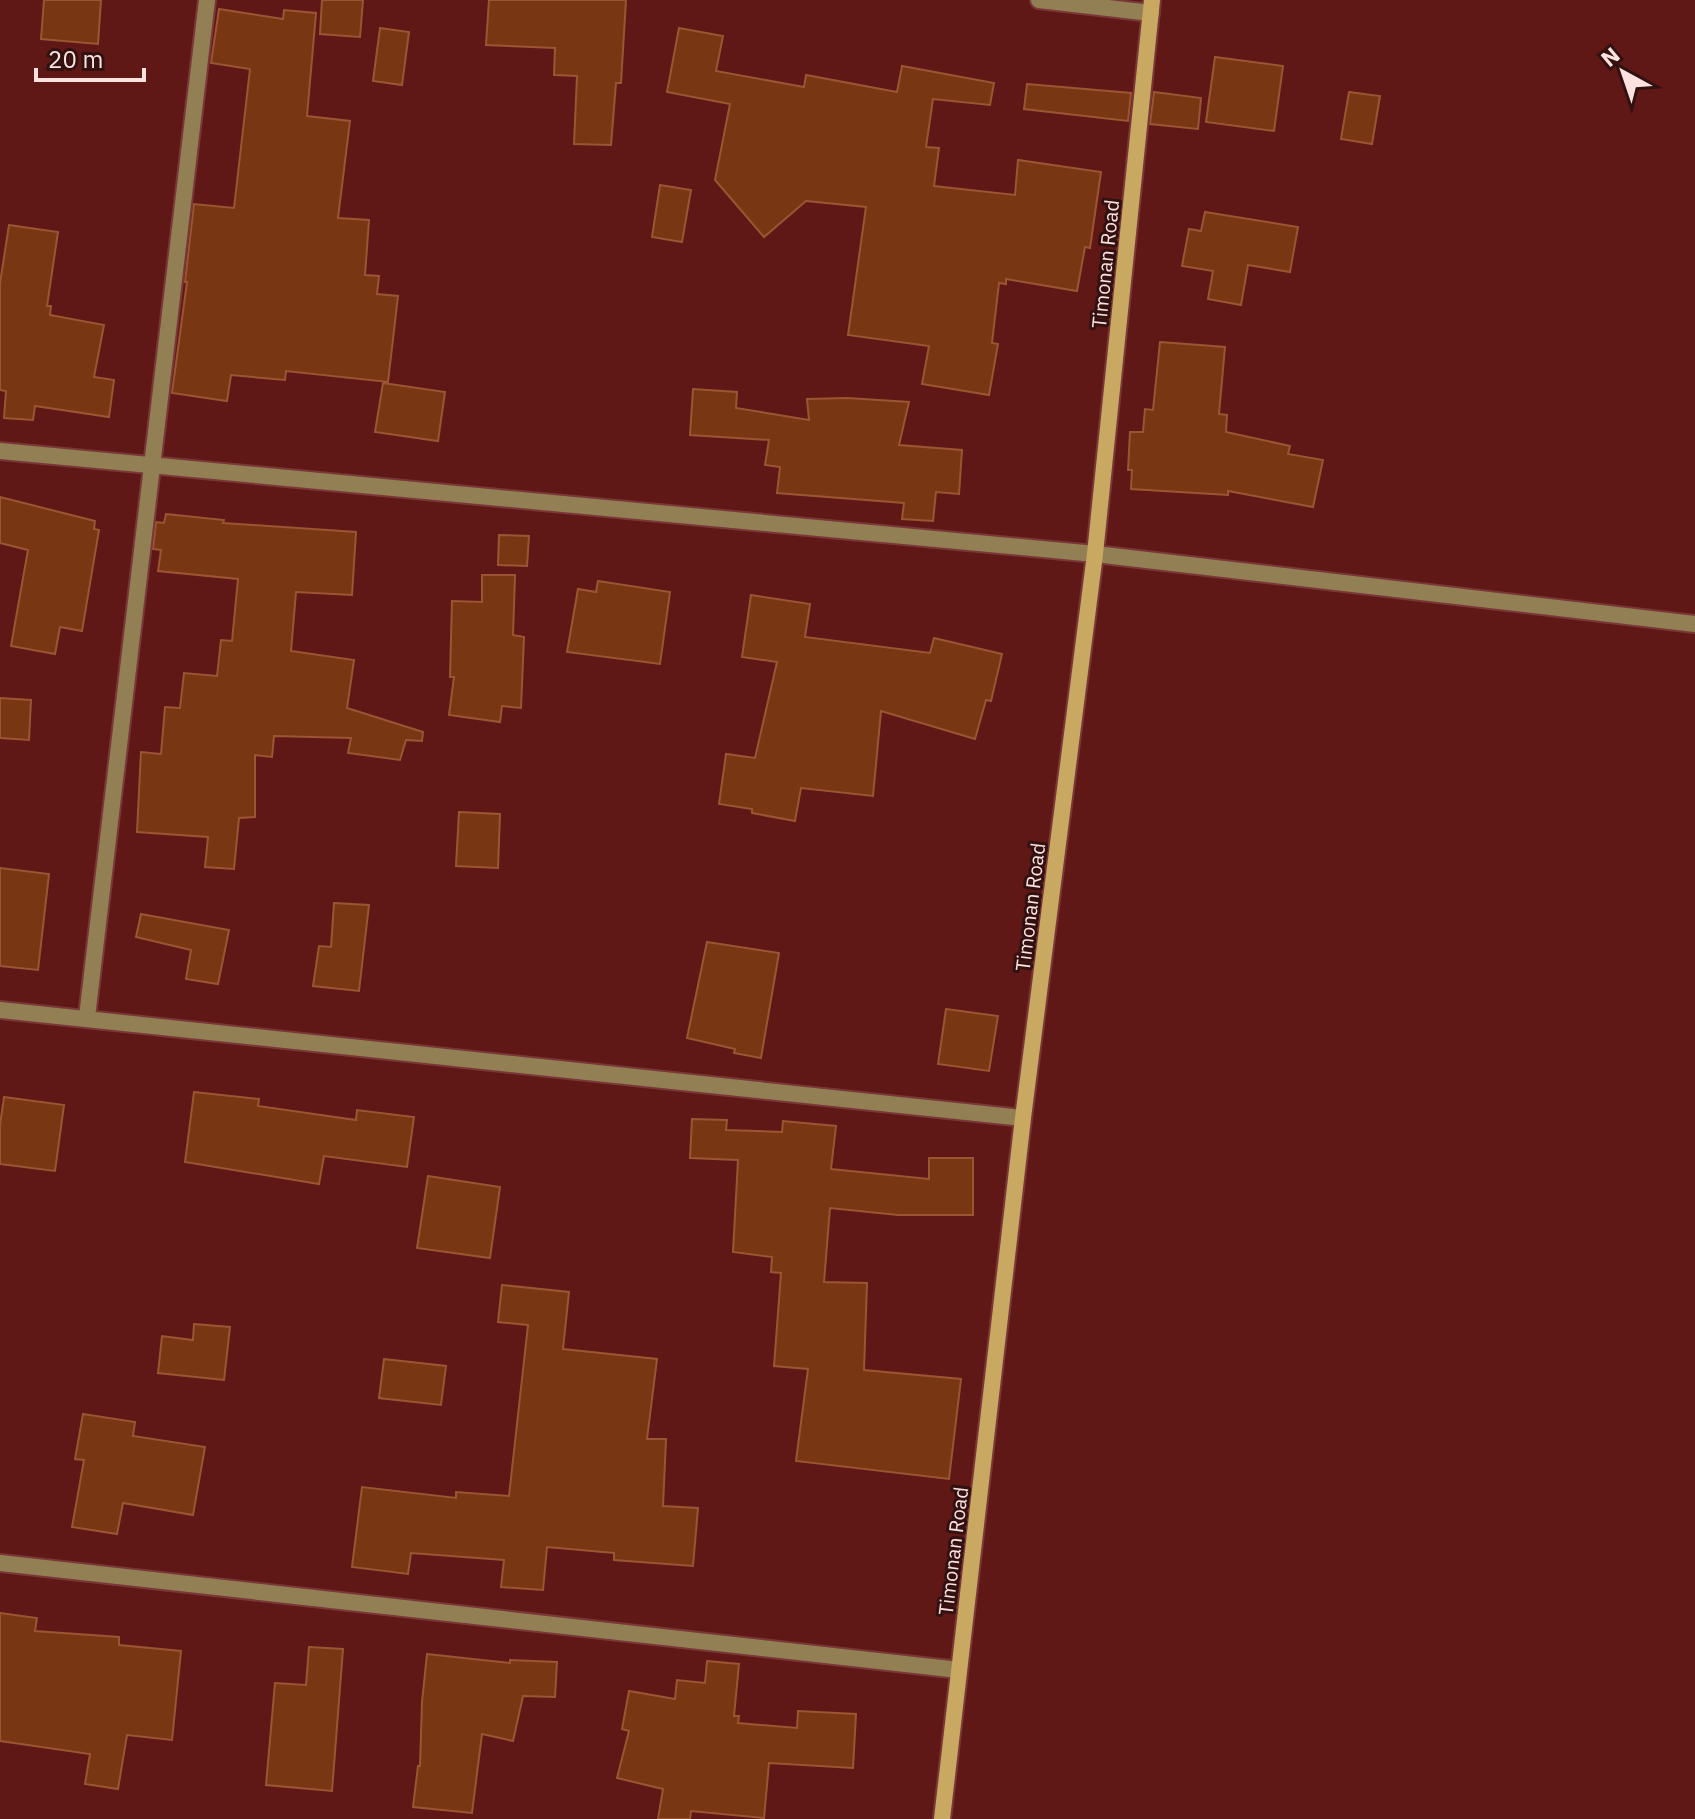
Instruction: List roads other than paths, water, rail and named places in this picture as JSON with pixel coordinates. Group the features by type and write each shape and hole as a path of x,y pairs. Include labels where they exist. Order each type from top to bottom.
{"street":[{"path":"87,1017 207,0"},
{"path":"1039,0 1151,7"},
{"name":"Timonan Road","path":"942,1819 1023,1118 1095,554 1151,7"},
{"path":"0,451 1095,554 1695,624"},
{"path":"0,1010 1023,1118"},
{"path":"0,1563 959,1670"}]}
